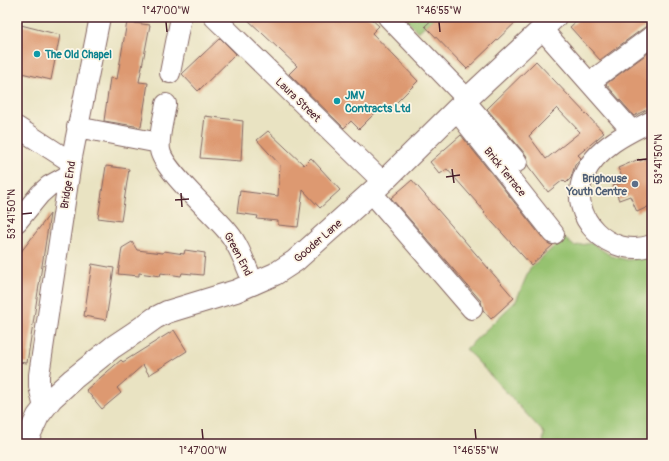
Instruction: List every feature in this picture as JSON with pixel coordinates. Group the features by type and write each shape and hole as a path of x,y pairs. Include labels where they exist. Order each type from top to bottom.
{"street":[{"name":"Bridge End","path":"44,408 39,386 43,353 77,127 100,17"},
{"path":"170,73 181,17"},
{"name":"Laura Street","path":"214,17 377,187 472,309"},
{"path":"388,17 463,103 518,162"},
{"path":"548,23 590,82 632,131"},
{"name":"Gooder Lane","path":"25,444 33,425 52,398 113,347 155,318 174,310 254,284 275,274 295,261 377,187 548,23"},
{"path":"590,82 652,36"},
{"name":"Brick Terrace","path":"463,103 554,234"},
{"name":"Green End","path":"166,104 160,143 160,151 164,162 229,233 241,254 254,284"},
{"path":"652,121 632,131 604,150 593,160 584,176 580,193 585,216 597,234 619,246 634,248 652,245"},
{"path":"17,127 70,169 40,194 17,222"},
{"path":"77,127 160,143"}],"green space":[{"path":"404,17 435,17 418,32"},
{"path":"564,238 574,246 592,243 611,256 628,260 652,256 652,444 543,444 544,433 466,349 516,301 530,268"}],"building":[{"path":"245,17 369,17 379,26 372,33 418,81 388,111 382,106 359,129 351,121 344,128 289,74 297,66"},
{"path":"435,17 521,17 467,69 425,26"},
{"path":"581,17 652,17 652,25 645,27 600,60 570,27"},
{"path":"127,22 150,25 139,82 148,83 141,127 104,121 110,78 117,79"},
{"name":"The Old Chapel","path":"17,24 60,35 51,80 17,72"},
{"path":"220,38 236,54 198,91 182,74"},
{"path":"652,50 652,107 634,116 606,84"},
{"path":"536,61 604,133 578,155 581,158 575,165 571,178 566,183 563,180 548,192 528,166 526,155 487,109","holes":["557,108 580,132 546,159 529,136"]},
{"path":"205,116 243,121 241,161 200,158"},
{"path":"268,131 304,165 311,158 340,190 320,208 303,190 298,227 278,225 278,221 257,219 258,216 237,213 240,191 278,196 280,165 257,140"},
{"path":"461,135 545,241 553,245 531,265 447,169 440,174 430,162"},
{"name":"Brighouse Youth Centre","path":"652,156 652,205 637,212 630,196 619,200 613,186 624,182 618,168 639,159 640,161"},
{"path":"106,166 129,169 121,221 98,218"},
{"path":"412,180 514,298 491,319 483,310 481,301 391,198"},
{"path":"50,214 27,363 17,362 17,257"},
{"path":"132,242 137,250 163,253 164,251 184,254 185,250 205,253 203,275 182,273 181,276 161,273 160,276 139,273 139,276 118,274 122,248"},
{"path":"92,264 114,268 106,320 84,316"},
{"path":"174,330 187,351 149,375 143,365 117,388 121,393 102,409 86,390 121,360 123,362"}],"place":[{"name":"The Old Chapel","path":"37,54"},
{"name":"JMV Contracts Ltd","path":"337,101"},
{"name":"Brighouse Youth Centre","path":"635,184"}]}
